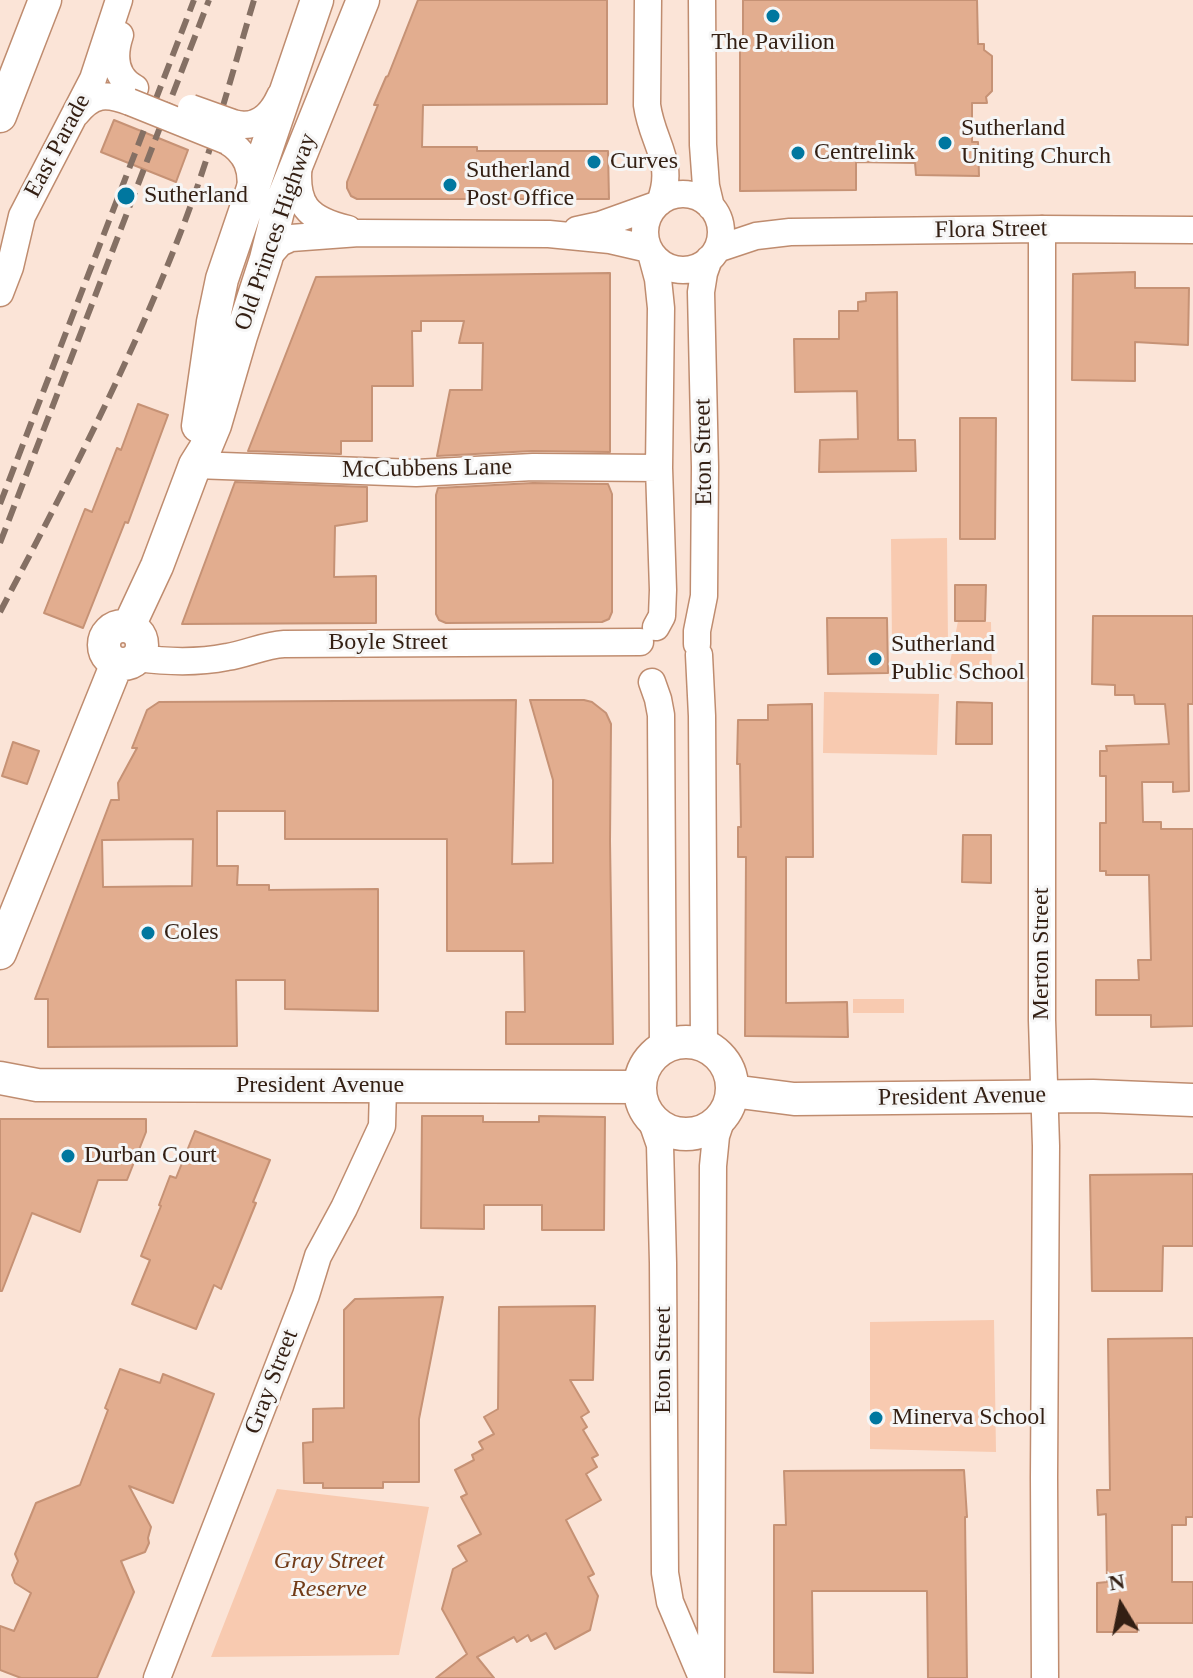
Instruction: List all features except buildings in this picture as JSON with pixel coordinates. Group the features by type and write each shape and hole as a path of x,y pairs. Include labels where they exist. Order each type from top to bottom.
{"street":[{"path":"0,116 45,0"},
{"path":"121,0 124,20 117,43 116,65 132,95"},
{"name":"East Parade","path":"0,293 10,267 22,216 93,79 121,0"},
{"name":"Old Princes Highway","path":"195,465 202,394 220,288 320,0"},
{"path":"648,0 647,105 667,174 664,191 646,223 645,236 650,251 663,264 678,270 695,268 713,254 721,231 706,186 702,0"},
{"name":"Old Princes Highway","path":"127,661 107,657 104,639 117,626 129,626 157,566 195,465 215,425 278,211 361,2"},
{"path":"62,138 76,114 91,100 108,96 132,95 230,132 251,125 271,113 306,35"},
{"path":"230,132 248,163 251,178 249,204"},
{"path":"299,157 300,194 309,213 333,225 380,233"},
{"path":"549,234 600,225 672,196 700,198 713,210"},
{"name":"Flora Street","path":"713,210 745,225 790,232"},
{"name":"Merton Street","path":"1042,229 1045,1678"},
{"name":"Flora Street","path":"713,254 756,236 790,232 1193,230"},
{"path":"266,259 275,247 291,238 380,233 549,234 610,240 650,251"},
{"name":"Eton Street","path":"648,635 660,621 662,610 659,468 661,308 650,251"},
{"name":"Eton Street","path":"704,1046 702,716 697,631 705,585 701,292 704,273 713,254"},
{"name":"McCubbens Lane","path":"195,465 416,473 533,467 659,468"},
{"path":"662,625 677,625 689,633 698,650 695,671 683,683 667,687 645,676 637,659 648,635 662,625"},
{"name":"Boyle Street","path":"127,661 204,661 274,645 648,635"},
{"path":"0,953 127,661"},
{"path":"652,682 661,715 663,1049"},
{"path":"683,1042 694,1043 717,1054 726,1064 731,1077 728,1103 715,1125 689,1134 674,1133 651,1119 641,1098 642,1075 646,1065 663,1049 683,1042"},
{"name":"President Avenue","path":"0,1078 37,1085 640,1087"},
{"name":"Gray Street","path":"157,1678 306,1295 318,1256 382,1126 383,1087"},
{"name":"President Avenue","path":"728,1103 794,1099 1045,1097 1193,1100"},
{"name":"Eton Street","path":"711,1678 713,1166 716,1136 728,1103"},
{"name":"Eton Street","path":"651,1119 660,1145 664,1278 665,1573 670,1602 702,1678"},
{"path":"670,1602 683,1609 694,1609 712,1598"}],"green space":[{"path":"947,538 948,645 892,646 891,539"},
{"path":"958,621 991,622 992,678 947,678"},
{"path":"824,692 939,694 937,755 823,753"},
{"path":"853,999 904,999 904,1013 853,1013"},
{"path":"994,1320 996,1452 870,1449 870,1322"},
{"name":"Gray Street Reserve","path":"277,1489 429,1507 399,1655 211,1657"}],"railway":[{"path":"0,504 194,0"},
{"path":"0,543 209,0"},
{"path":"0,612 98,419 165,271 204,166 254,0"}],"place":[{"name":"The Pavilion","path":"773,16"},
{"name":"Sutherland Uniting Church","path":"945,143"},
{"name":"Centrelink","path":"798,153"},
{"name":"Curves","path":"594,162"},
{"name":"Sutherland Post Office","path":"450,185"},
{"name":"Sutherland","path":"126,196"},
{"name":"Sutherland Public School","path":"875,659"},
{"name":"Coles","path":"148,933"},
{"name":"Durban Court","path":"68,1156"},
{"name":"Minerva School","path":"876,1418"}]}
